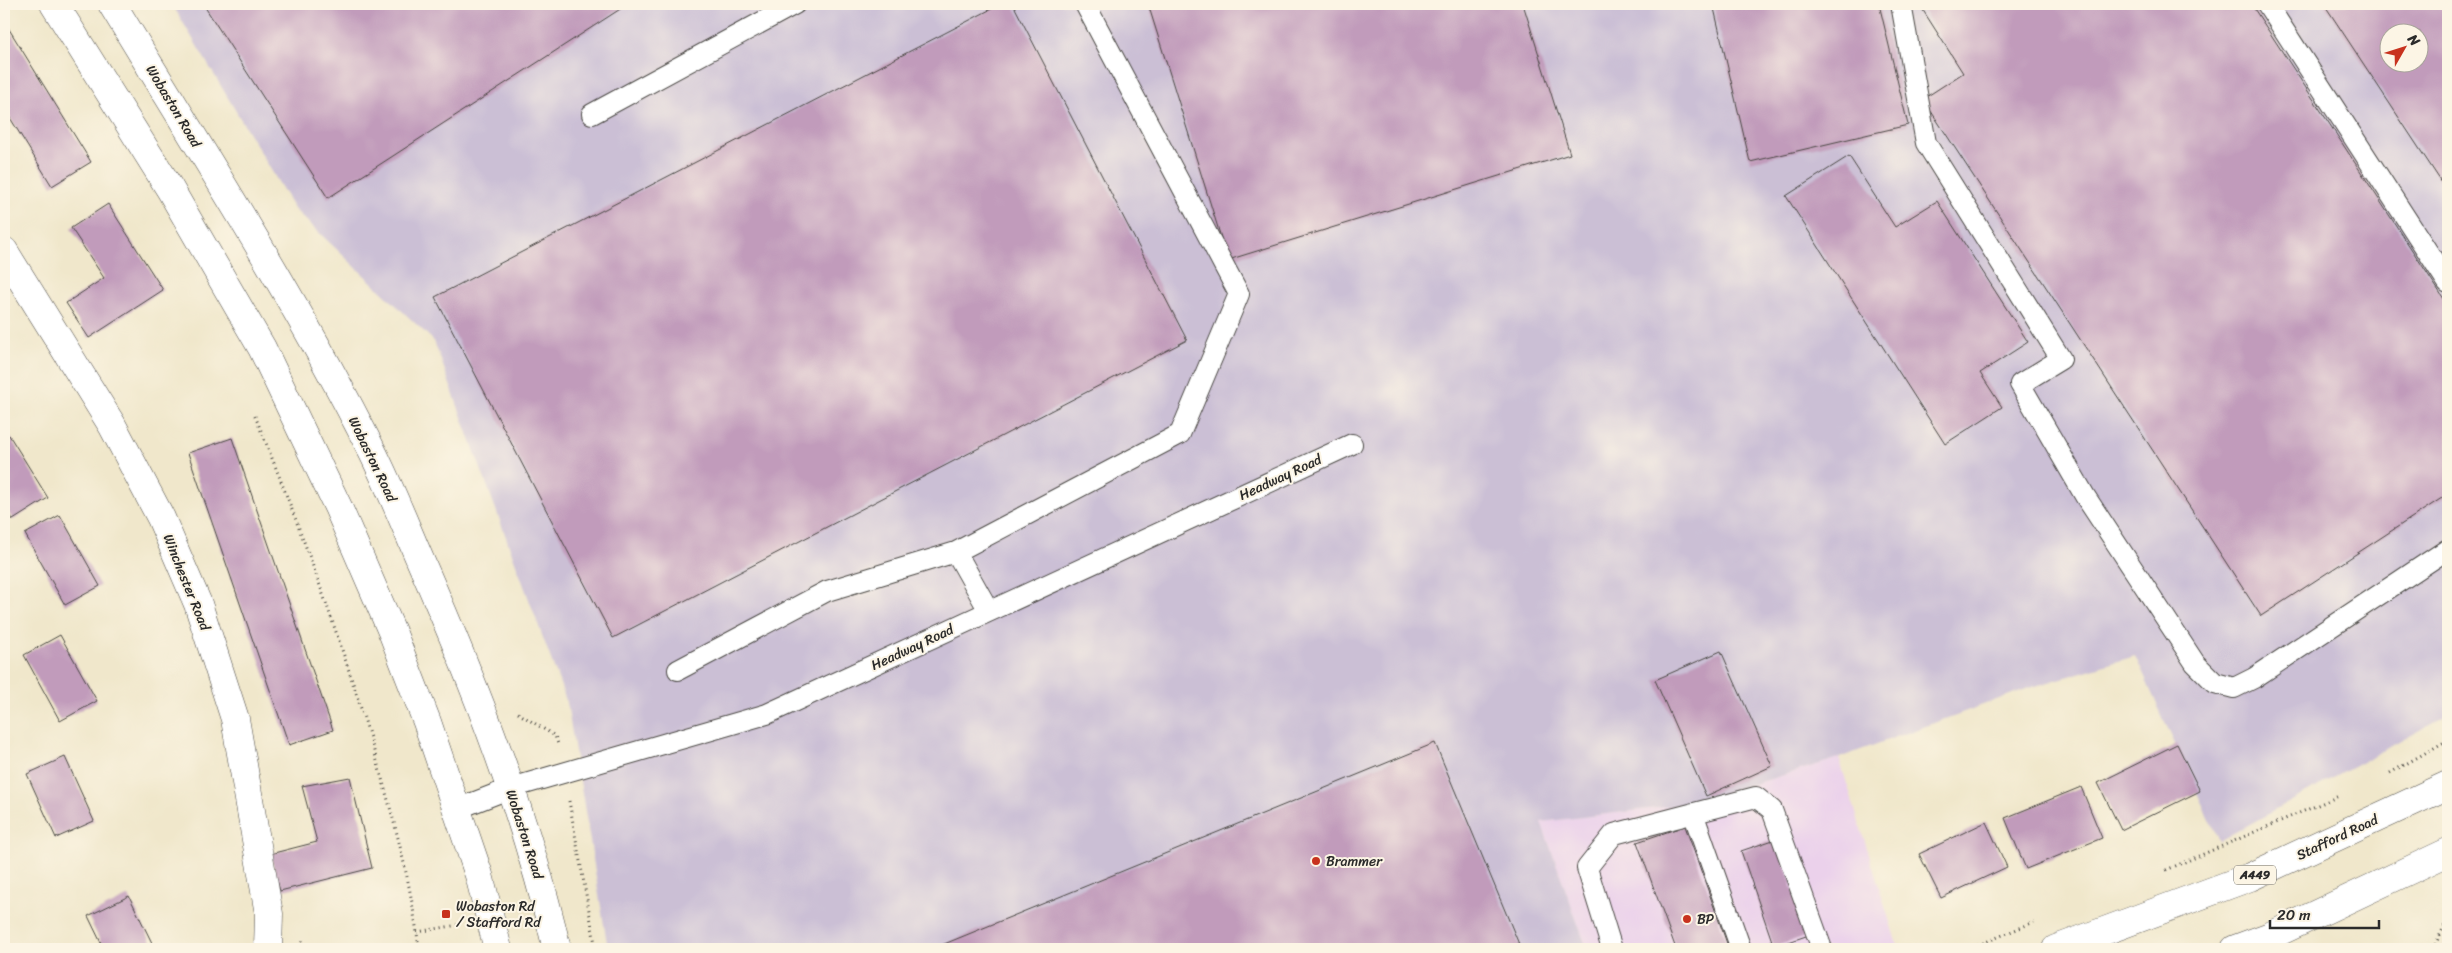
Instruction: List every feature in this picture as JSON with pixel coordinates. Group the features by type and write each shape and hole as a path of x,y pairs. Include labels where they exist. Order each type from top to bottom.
{"main road":[{"path":"54,4 170,189 262,348 338,506 393,634 457,809 480,875 498,949"},
{"name":"Wobaston Road","path":"112,4 250,230 372,452 452,632 511,788 540,879 557,949"},
{"name":"Winchester Road","path":"4,251 112,425 161,518 198,604 236,719 269,914 268,949"},
{"name":"Stafford Road","path":"2056,949 2250,877 2448,785"},
{"path":"2235,949 2270,936 2448,852"}],"lane":[{"path":"592,114 795,4"},
{"path":"678,670 827,591 956,552 1180,434 1239,294 1085,4"},
{"path":"1901,4 1926,143 2061,359 2020,384 2085,496 2195,663 2215,683 2234,688 2254,678 2448,549"},
{"path":"2267,4 2448,283"},
{"name":"Headway Road","path":"457,809 511,788 768,714 1352,444"},
{"path":"956,552 989,611"},
{"path":"1612,949 1587,868 1614,834 1756,797 1772,810 1822,949"},
{"path":"1693,813 1742,949"}],"path":[{"path":"254,413 302,531 347,660 402,847 419,949"},
{"path":"2385,776 2448,740"},
{"path":"567,773 570,814 596,949"},
{"path":"2157,874 2340,796"},
{"path":"2432,949 2448,919"},
{"path":"417,932 491,920"},
{"path":"1968,949 2040,920"}],"shaded area":[{"path":"172,4 2448,4 2448,715 2219,841 2135,656 2029,688 1839,758 1689,804 1541,822 1587,949 608,949 567,703 434,341 295,210"},
{"path":"1839,758 1898,948 1587,949 1541,822 1689,804"}],"building":[{"path":"203,4 628,4 328,198"},
{"path":"1001,4 1013,4 1187,340 613,638 435,297"},
{"path":"1148,4 1523,4 1570,154 1228,260"},
{"path":"1713,4 1879,4 1908,125 1750,162"},
{"path":"1919,4 2251,4 2448,305 2448,494 2261,616 1923,99 1963,73"},
{"path":"2324,4 2448,4 2448,192"},
{"path":"4,21 91,162 52,186 4,108"},
{"path":"1849,156 1895,227 1937,201 2028,342 1980,373 2002,407 1945,444 1786,196"},
{"path":"108,204 163,290 89,338 66,303 104,278 71,228"},
{"path":"9,435 48,498 13,520 4,505 4,438"},
{"path":"232,438 333,730 289,745 188,453"},
{"path":"60,515 100,586 65,605 25,534"},
{"path":"60,635 97,701 60,721 24,655"},
{"path":"1721,651 1772,766 1706,796 1655,680"},
{"name":"Brammer","path":"1435,743 1521,949 932,949 1284,805"},
{"path":"2177,744 2200,791 2121,830 2098,783"},
{"path":"65,757 94,821 56,838 27,774"},
{"path":"350,777 372,868 280,891 270,854 317,842 302,786"},
{"path":"2081,787 2102,838 2026,869 2005,818"},
{"path":"1986,822 2007,867 1941,898 1919,854"},
{"path":"1685,826 1729,949 1676,949 1637,842"},
{"path":"1776,839 1809,935 1774,947 1741,851"},
{"path":"129,896 155,949 104,949 88,916"}],"place":[{"name":"Brammer","path":"1316,861"},
{"name":"Wobaston Rd / Stafford Rd","path":"446,914"},
{"name":"BP","path":"1687,919"}]}
